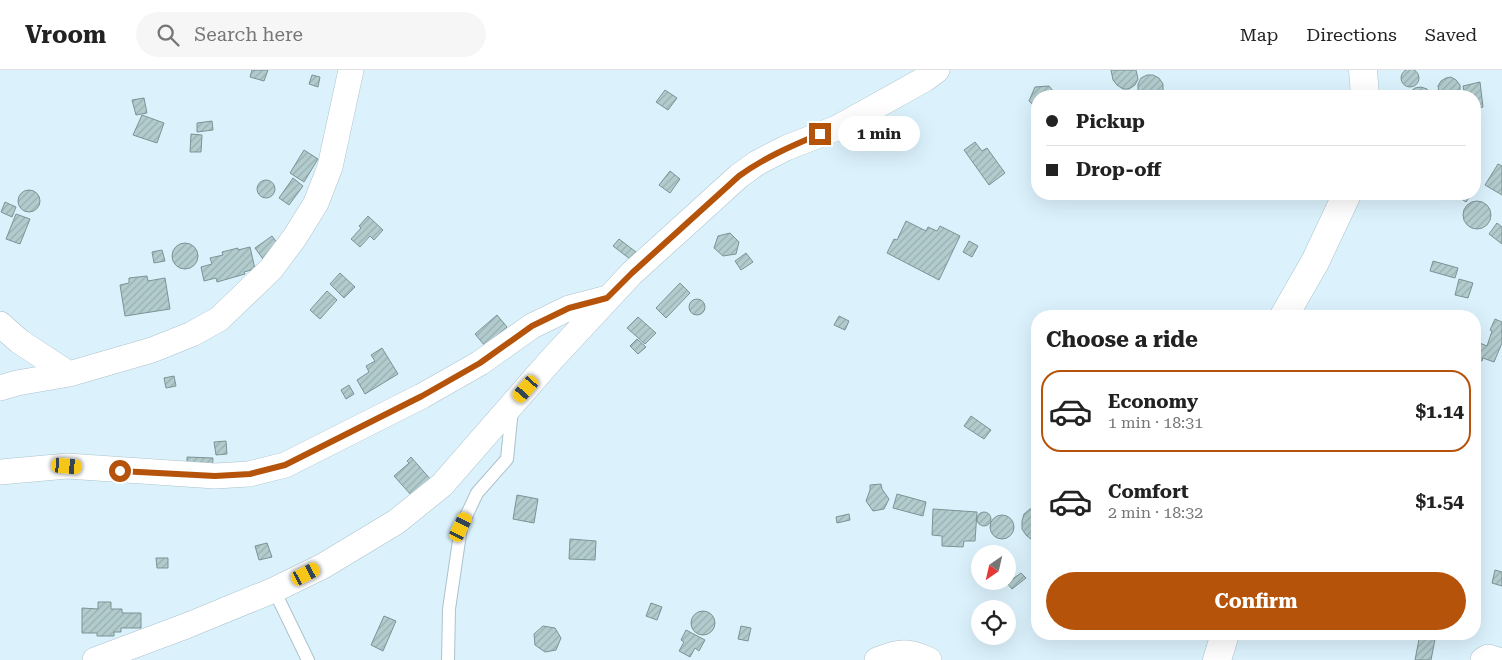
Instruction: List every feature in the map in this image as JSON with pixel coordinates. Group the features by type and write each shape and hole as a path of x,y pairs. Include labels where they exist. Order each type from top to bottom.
{"street":[{"path":"0,388 17,383 70,374 152,350 192,334 219,319 271,269 295,237 316,203 330,167 351,70"},
{"path":"95,660 274,590 323,566 396,522 442,485 607,298 702,208 739,176 756,163 786,148 837,128 925,79 937,70"},
{"path":"1363,70 1365,90"},
{"path":"1287,310 1315,262 1344,200"},
{"path":"0,472 67,466 215,476 250,474 285,465 422,396 480,363 532,326 569,308 607,298"},
{"path":"0,324 19,341 70,374"},
{"path":"1217,660 1223,640"},
{"path":"877,660 895,653 914,653 929,660"},
{"path":"1483,660 1488,658 1498,660"}],"lane":[{"path":"448,660 449,609 461,527 477,493 507,459 513,404"},
{"path":"274,590 308,660"}],"building":[{"path":"1410,69 1416,72 1419,78 1416,84 1410,87 1404,84 1401,78 1404,72"},
{"path":"252,70 268,70 264,81 250,77"},
{"path":"1111,70 1136,70 1138,79 1135,85 1129,89 1123,89 1113,80"},
{"path":"312,75 320,77 318,87 309,84"},
{"path":"1153,75 1159,78 1163,84 1163,90 1138,90 1141,78"},
{"path":"1451,77 1456,80 1460,85 1460,90 1439,90 1438,86 1441,81"},
{"path":"1480,82 1481,90 1464,90 1463,86"},
{"path":"1049,86 1052,90 1034,90 1035,87"},
{"path":"1421,87 1428,90 1412,90"},
{"path":"665,90 677,98 668,110 656,102"},
{"path":"1481,90 1483,107 1481,108"},
{"path":"144,98 147,113 136,115 132,100"},
{"path":"142,115 164,123 157,143 133,135"},
{"path":"212,121 213,130 197,132 197,123"},
{"path":"191,134 202,135 201,152 190,152"},
{"path":"975,142 982,151 987,148 1005,173 989,185 964,150"},
{"path":"304,150 318,159 304,182 290,173"},
{"path":"1498,164 1502,166 1502,195 1485,185"},
{"path":"670,171 680,179 670,193 659,185"},
{"path":"293,178 303,186 289,205 279,198"},
{"path":"262,180 270,180 275,185 273,196 262,198 257,193 257,185"},
{"path":"29,190 37,193 40,201 37,209 29,212 21,209 18,201 21,193"},
{"path":"1477,201 1487,205 1491,215 1487,225 1477,229 1467,225 1463,215 1467,205"},
{"path":"5,202 16,207 12,217 1,212"},
{"path":"16,214 30,219 20,244 6,239"},
{"path":"368,216 383,230 374,240 370,236 360,247 351,239 361,228 359,226"},
{"path":"906,221 926,231 928,227 937,231 940,226 960,236 939,280 887,253 894,239 897,240"},
{"path":"1497,223 1502,227 1502,244 1489,234"},
{"path":"730,233 739,242 736,254 723,256 714,248 718,236"},
{"path":"272,236 280,247 263,259 255,248"},
{"path":"619,239 636,252 630,259 613,246"},
{"path":"969,241 978,246 972,257 963,252"},
{"path":"185,243 194,247 198,256 194,265 185,269 176,265 172,256 176,247"},
{"path":"250,247 255,269 217,282 216,278 204,281 201,267 212,264 210,258 223,255 222,252"},
{"path":"162,250 165,261 154,263 152,252"},
{"path":"746,253 753,262 741,270 735,261"},
{"path":"1433,261 1458,268 1455,278 1430,271"},
{"path":"340,273 355,287 344,298 330,284"},
{"path":"147,276 148,281 165,278 170,309 125,316 120,285 129,283 129,278"},
{"path":"1459,279 1473,283 1468,298 1455,295"},
{"path":"680,283 690,293 666,318 656,308"},
{"path":"327,291 337,300 320,319 310,310"},
{"path":"694,299 700,299 705,304 703,313 694,315 689,310 689,304"},
{"path":"497,315 507,327 485,346 475,334"},
{"path":"839,316 849,321 845,330 834,325"},
{"path":"638,317 656,333 645,344 627,328"},
{"path":"1495,319 1502,322 1502,343 1494,362 1483,358 1481,361 1481,344 1487,346 1492,331 1490,330"},
{"path":"637,339 646,347 638,354 630,346"},
{"path":"382,348 398,374 365,394 357,380 369,372 366,366 375,361 371,355"},
{"path":"174,376 176,386 166,388 164,378"},
{"path":"349,385 354,394 346,399 341,390"},
{"path":"971,416 991,430 984,439 964,426"},
{"path":"226,441 227,454 216,455 214,442"},
{"path":"187,457 213,458 212,472 187,470"},
{"path":"411,457 431,480 412,496 394,476 409,463 407,461"},
{"path":"881,484 889,499 884,509 873,511 866,501 870,485"},
{"path":"897,494 926,502 923,516 893,508"},
{"path":"517,495 538,499 534,523 513,519"},
{"path":"933,509 977,512 975,541 964,541 963,547 942,546 942,536 932,535"},
{"path":"1030,509 1031,539 1022,529 1024,514"},
{"path":"984,512 989,514 991,519 989,524 984,526 979,524 977,519 979,514"},
{"path":"849,514 850,520 837,523 836,517"},
{"path":"1002,515 1011,518 1014,527 1011,536 1002,539 993,536 990,527 993,518"},
{"path":"570,539 596,541 595,560 569,559"},
{"path":"267,543 272,557 259,560 255,546"},
{"path":"156,558 168,558 168,568 157,568"},
{"path":"1495,570 1502,572 1502,586 1492,583"},
{"path":"1021,573 1026,578 1016,586 1016,577"},
{"path":"98,602 111,602 111,609 122,609 122,613 141,613 141,628 121,628 121,632 114,632 114,636 97,636 97,633 82,633 82,608 98,609"},
{"path":"651,603 662,607 657,620 646,616"},
{"path":"703,611 708,612 714,618 714,628 708,634 703,635 698,634 692,628 691,623 692,618 698,612"},
{"path":"384,616 396,621 383,651 371,645"},
{"path":"543,626 555,628 561,638 556,650 545,652 535,645 534,634"},
{"path":"741,626 751,628 748,641 738,639"},
{"path":"686,630 705,640 699,651 695,648 690,657 679,651 684,642 681,640"},
{"path":"1419,640 1435,640 1431,660 1415,660"}],"route":[{"path":"120,471 215,476 250,474 285,465 422,396 480,363 532,326 569,308 607,298 702,208 739,176 756,163 820,134"}]}
